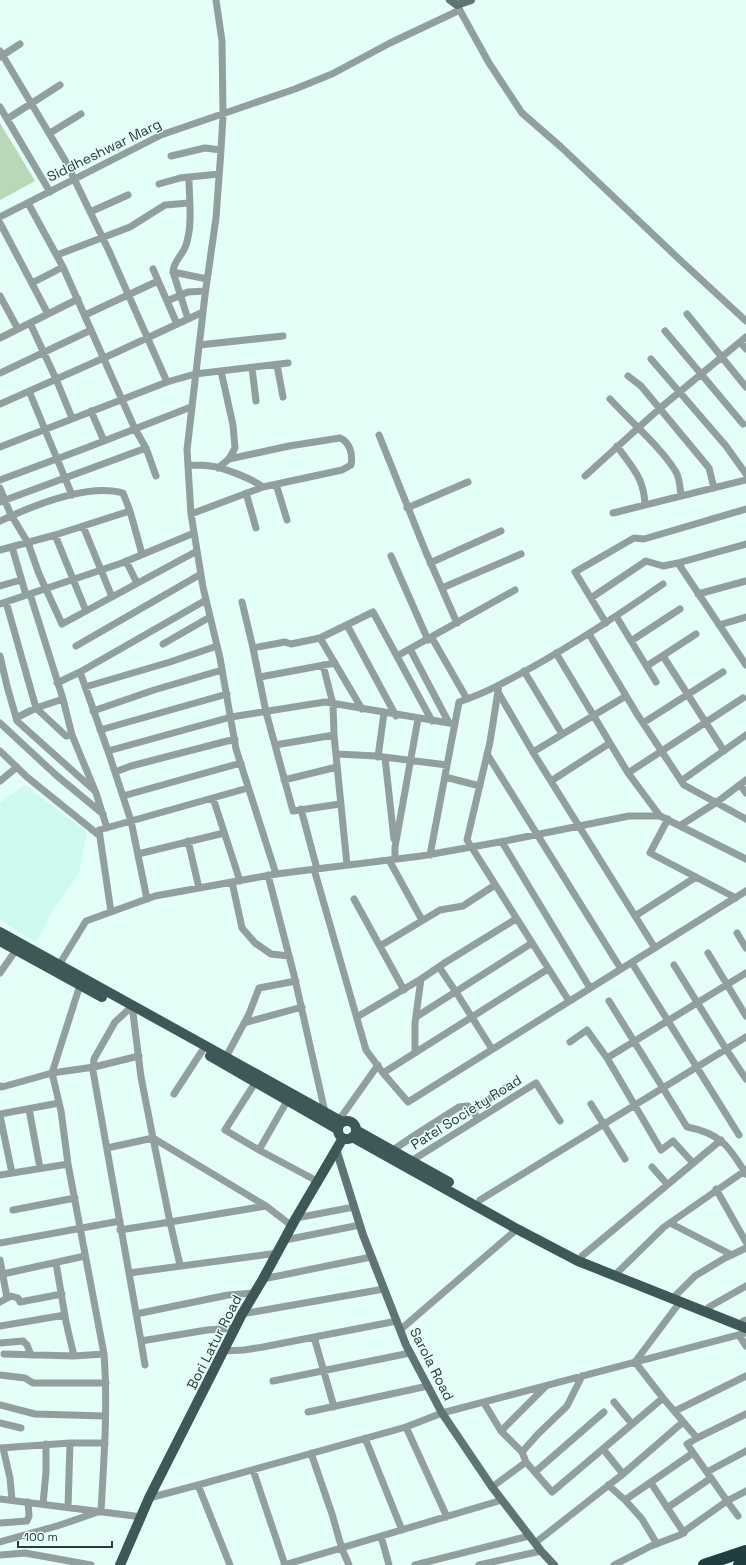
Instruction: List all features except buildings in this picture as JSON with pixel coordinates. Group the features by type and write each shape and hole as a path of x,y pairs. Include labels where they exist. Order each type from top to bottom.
{"highway":[{"path":"704,1565 746,1551"},
{"path":"739,1565 746,1562"}],"main road":[{"path":"456,5 471,0"},
{"path":"0,932 325,1112 339,1123 340,1136 351,1135 392,1150 582,1256 744,1326"},
{"path":"0,941 202,1051 287,1102 339,1123 346,1120 352,1121 355,1125 351,1135"},
{"path":"351,1135 517,1229 596,1269 678,1298 709,1307 744,1326"},
{"name":"Bori Latur Road","path":"120,1565 149,1498 173,1448 197,1406 242,1314 263,1280 336,1149 351,1135"},
{"name":"Sarola Road","path":"336,1149 371,1257 410,1352 442,1413 492,1487 529,1536 554,1565"}],"street":[{"path":"216,0 222,41 223,115 221,150 216,218 186,450 191,514 200,574 217,646 235,739 248,788 276,874"},
{"path":"456,5 489,63 522,113 561,147 746,321"},
{"name":"Siddheshwar Marg","path":"0,217 161,135 223,115 332,74 456,5"},
{"path":"20,44 1,54 50,133 75,179 167,382"},
{"path":"7,119 60,85"},
{"path":"0,107 50,192"},
{"path":"50,133 81,114"},
{"path":"171,156 205,148 221,150"},
{"path":"159,184 180,178 219,174"},
{"path":"188,319 173,272 176,262 186,246 189,222 189,177"},
{"path":"90,212 128,195"},
{"path":"28,203 64,267 135,429 146,448 156,476"},
{"path":"57,255 130,227 165,205 189,203"},
{"path":"0,223 48,314"},
{"path":"32,283 64,267"},
{"path":"153,269 177,324"},
{"path":"173,272 207,280"},
{"path":"85,316 158,281"},
{"path":"167,301 188,292 206,291"},
{"path":"0,296 18,329"},
{"path":"0,338 78,300"},
{"path":"0,404 203,312"},
{"path":"687,314 746,387"},
{"path":"30,323 72,418"},
{"path":"0,373 92,330"},
{"path":"665,331 743,424"},
{"path":"199,345 284,336"},
{"path":"585,476 659,408 746,337"},
{"path":"740,342 746,349"},
{"path":"651,359 726,446 746,474"},
{"path":"0,447 167,382 195,374 288,363"},
{"path":"277,365 283,397"},
{"path":"252,368 256,401"},
{"path":"218,468 229,459 235,448 235,440 221,371"},
{"path":"628,376 641,386 708,468 714,488"},
{"path":"29,391 72,495"},
{"path":"610,399 656,447 676,472 679,479 681,496"},
{"path":"0,480 191,407"},
{"path":"91,411 104,441"},
{"path":"378,435 407,508 457,623"},
{"path":"191,514 263,487 345,469 351,465 348,444 340,438 289,446 229,459"},
{"path":"617,446 641,480 645,505"},
{"path":"2,501 146,448"},
{"path":"188,465 218,468 250,480 263,487"},
{"path":"613,513 746,480"},
{"path":"407,508 468,482"},
{"path":"276,484 287,520"},
{"path":"0,488 2,501 28,543 39,574 62,624 197,550"},
{"path":"0,521 40,504 72,495 100,490 113,490 123,493 130,511 142,554"},
{"path":"246,493 256,528"},
{"path":"606,623 575,572 634,538 644,539 746,509"},
{"path":"0,550 55,535 130,511"},
{"path":"83,526 112,597"},
{"path":"430,562 501,532"},
{"path":"72,735 66,736 36,708 3,603 126,561 194,533"},
{"path":"55,535 86,611"},
{"path":"591,598 646,561 663,566 746,544"},
{"path":"12,547 63,699 72,735 96,793 107,828"},
{"path":"442,588 521,554"},
{"path":"391,556 430,639 467,699"},
{"path":"126,561 137,583"},
{"path":"678,563 745,662"},
{"path":"76,646 200,574"},
{"path":"0,586 22,580"},
{"path":"698,594 746,581"},
{"path":"430,855 445,777 452,724 460,702 498,689 524,671 589,634 663,584"},
{"path":"397,656 430,639 515,590"},
{"path":"57,683 80,672 206,600"},
{"path":"242,602 260,677 266,712 293,811 340,804"},
{"path":"631,641 680,609"},
{"path":"253,648 285,642 291,644 320,638 373,612 432,721"},
{"path":"616,616 656,682"},
{"path":"163,644 210,617"},
{"path":"719,625 746,618"},
{"path":"347,625 396,716"},
{"path":"589,634 643,724 684,785 746,819"},
{"path":"647,666 696,634"},
{"path":"320,638 362,709"},
{"path":"84,687 170,662 217,646"},
{"path":"410,649 452,724"},
{"path":"556,653 628,773 660,816"},
{"path":"0,656 16,718 53,755 96,793"},
{"path":"663,656 724,751"},
{"path":"260,677 335,663"},
{"path":"323,665 333,704 334,735 347,865"},
{"path":"93,711 154,690 222,670"},
{"path":"524,671 562,734"},
{"path":"80,672 131,821 147,899"},
{"path":"643,724 723,672"},
{"path":"498,689 533,752 655,948"},
{"path":"498,689 487,754 467,840 569,1001"},
{"path":"100,730 227,694"},
{"path":"533,752 626,696"},
{"path":"628,773 743,698"},
{"path":"16,718 36,708 63,699"},
{"path":"108,751 231,717 325,702 396,716 452,724"},
{"path":"384,713 382,757 395,847"},
{"path":"418,719 392,860 422,920"},
{"path":"0,723 103,814"},
{"path":"275,745 334,735"},
{"path":"681,781 746,735"},
{"path":"115,772 131,766 235,739"},
{"path":"551,781 610,743"},
{"path":"0,751 100,836"},
{"path":"336,754 382,757 447,765"},
{"path":"487,754 621,969"},
{"path":"123,796 241,763"},
{"path":"0,781 17,767"},
{"path":"284,780 337,767"},
{"path":"445,777 480,786"},
{"path":"681,825 717,802 746,780"},
{"path":"740,785 746,793"},
{"path":"111,912 99,830 248,788"},
{"path":"213,798 240,881"},
{"path":"301,809 366,1050 408,1102 746,891"},
{"path":"59,965 86,921 155,896 268,875 430,855 629,816 660,816 744,856"},
{"path":"668,819 650,853 736,898"},
{"path":"138,854 224,832"},
{"path":"188,841 199,888"},
{"path":"502,842 590,988"},
{"path":"268,875 290,956 325,1112"},
{"path":"635,916 696,877"},
{"path":"232,882 242,928 255,943 271,954 290,956"},
{"path":"380,946 422,920 445,908 459,907 468,904 495,885"},
{"path":"354,899 404,990"},
{"path":"357,1017 421,980 439,967 516,919"},
{"path":"737,933 746,948"},
{"path":"416,1017 532,943"},
{"path":"0,973 16,950"},
{"path":"708,953 746,1016"},
{"path":"632,962 696,1068 739,1135"},
{"path":"674,964 726,1050 746,1079"},
{"path":"439,967 492,1049"},
{"path":"383,1072 548,969"},
{"path":"607,1058 746,973"},
{"path":"415,1053 416,1017 421,980"},
{"path":"226,1057 244,1023 258,988 296,981"},
{"path":"80,985 52,1073 59,1104 74,1198 104,1354 106,1383 105,1443 101,1511"},
{"path":"609,1001 664,1087 687,1127 700,1129 713,1134 729,1146 745,1171 716,1189 670,1223 618,1272"},
{"path":"244,1023 302,1007"},
{"path":"146,1365 120,1230 120,1221 93,1072 94,1059 115,1022 131,1012 153,1138 180,1266"},
{"path":"570,1042 587,1030 607,1058 661,1150 673,1141 692,1164"},
{"path":"480,1200 746,1037"},
{"path":"174,1094 202,1051"},
{"path":"0,1086 2,1087 52,1073 94,1067 139,1056"},
{"path":"339,1123 378,1065"},
{"path":"255,1083 225,1130 317,1181"},
{"name":"Patel Society Road","path":"411,1161 536,1083 560,1121"},
{"path":"472,1111 505,1088"},
{"path":"259,1150 287,1102"},
{"path":"12,1173 0,1115 59,1104"},
{"path":"591,1104 625,1159"},
{"path":"392,1150 459,1107 468,1106 478,1118"},
{"path":"29,1109 40,1168"},
{"path":"107,1148 153,1138 294,1222 354,1208"},
{"path":"582,1256 721,1140"},
{"path":"0,1175 68,1164"},
{"path":"652,1167 667,1184"},
{"path":"716,1189 746,1242"},
{"path":"13,1210 74,1198"},
{"path":"120,1230 266,1206"},
{"path":"0,1243 120,1221"},
{"path":"670,1223 732,1255"},
{"path":"285,1240 360,1225"},
{"path":"400,1330 517,1229"},
{"path":"635,1362 678,1298 695,1276 746,1248"},
{"path":"129,1273 278,1253"},
{"path":"3,1274 85,1256"},
{"path":"263,1280 371,1257"},
{"path":"0,1260 3,1274 2,1286 7,1298"},
{"path":"56,1263 74,1356"},
{"path":"709,1307 746,1286"},
{"path":"242,1314 384,1289"},
{"path":"0,1302 11,1296 18,1298 20,1302 62,1294"},
{"path":"136,1314 228,1295 255,1294"},
{"path":"0,1326 65,1315"},
{"path":"223,1351 244,1350 396,1321"},
{"path":"149,1498 198,1486 406,1427 442,1413 635,1362 744,1326 746,1346"},
{"path":"141,1341 207,1330 235,1328"},
{"path":"314,1337 325,1370 334,1407"},
{"path":"0,1343 22,1341 27,1345 31,1355"},
{"path":"273,1381 410,1352"},
{"path":"4,1354 74,1356 104,1354"},
{"path":"635,1362 697,1438"},
{"path":"0,1375 25,1378 33,1383 106,1383"},
{"path":"522,1452 567,1406 582,1376"},
{"path":"675,1412 746,1376"},
{"path":"308,1412 428,1386"},
{"path":"501,1431 546,1386"},
{"path":"484,1402 501,1431 522,1452 526,1462 552,1492 663,1398"},
{"path":"614,1402 632,1424"},
{"path":"0,1405 35,1414 105,1416"},
{"path":"535,1472 604,1412"},
{"path":"738,1516 687,1444 746,1414"},
{"path":"535,1543 623,1474 683,1422"},
{"path":"0,1423 21,1428"},
{"path":"406,1427 446,1517"},
{"path":"365,1438 402,1530"},
{"path":"68,1507 70,1443"},
{"path":"12,1500 10,1478 1,1448 46,1444 105,1443"},
{"path":"43,1504 46,1472 46,1444"},
{"path":"603,1449 623,1474"},
{"path":"667,1508 709,1475 746,1451"},
{"path":"311,1453 332,1514 342,1549 349,1565"},
{"path":"626,1500 693,1453"},
{"path":"492,1487 526,1462"},
{"path":"253,1470 286,1565 502,1500"},
{"path":"651,1483 684,1533"},
{"path":"608,1485 626,1500 642,1519 657,1544"},
{"path":"198,1486 230,1565"},
{"path":"614,1565 657,1544 676,1538 727,1501 746,1491"},
{"path":"0,1499 142,1517"},
{"path":"0,1523 27,1521 29,1516 28,1502"},
{"path":"0,1542 57,1526 101,1511"},
{"path":"381,1536 390,1565"},
{"path":"415,1565 529,1536"},
{"path":"479,1565 541,1551"},
{"path":"0,1555 25,1553 91,1565"}],"shaded area":[{"path":"0,123 35,181 0,200"},
{"path":"25,785 87,832 79,873 54,908 36,942 0,920 0,803"}]}
